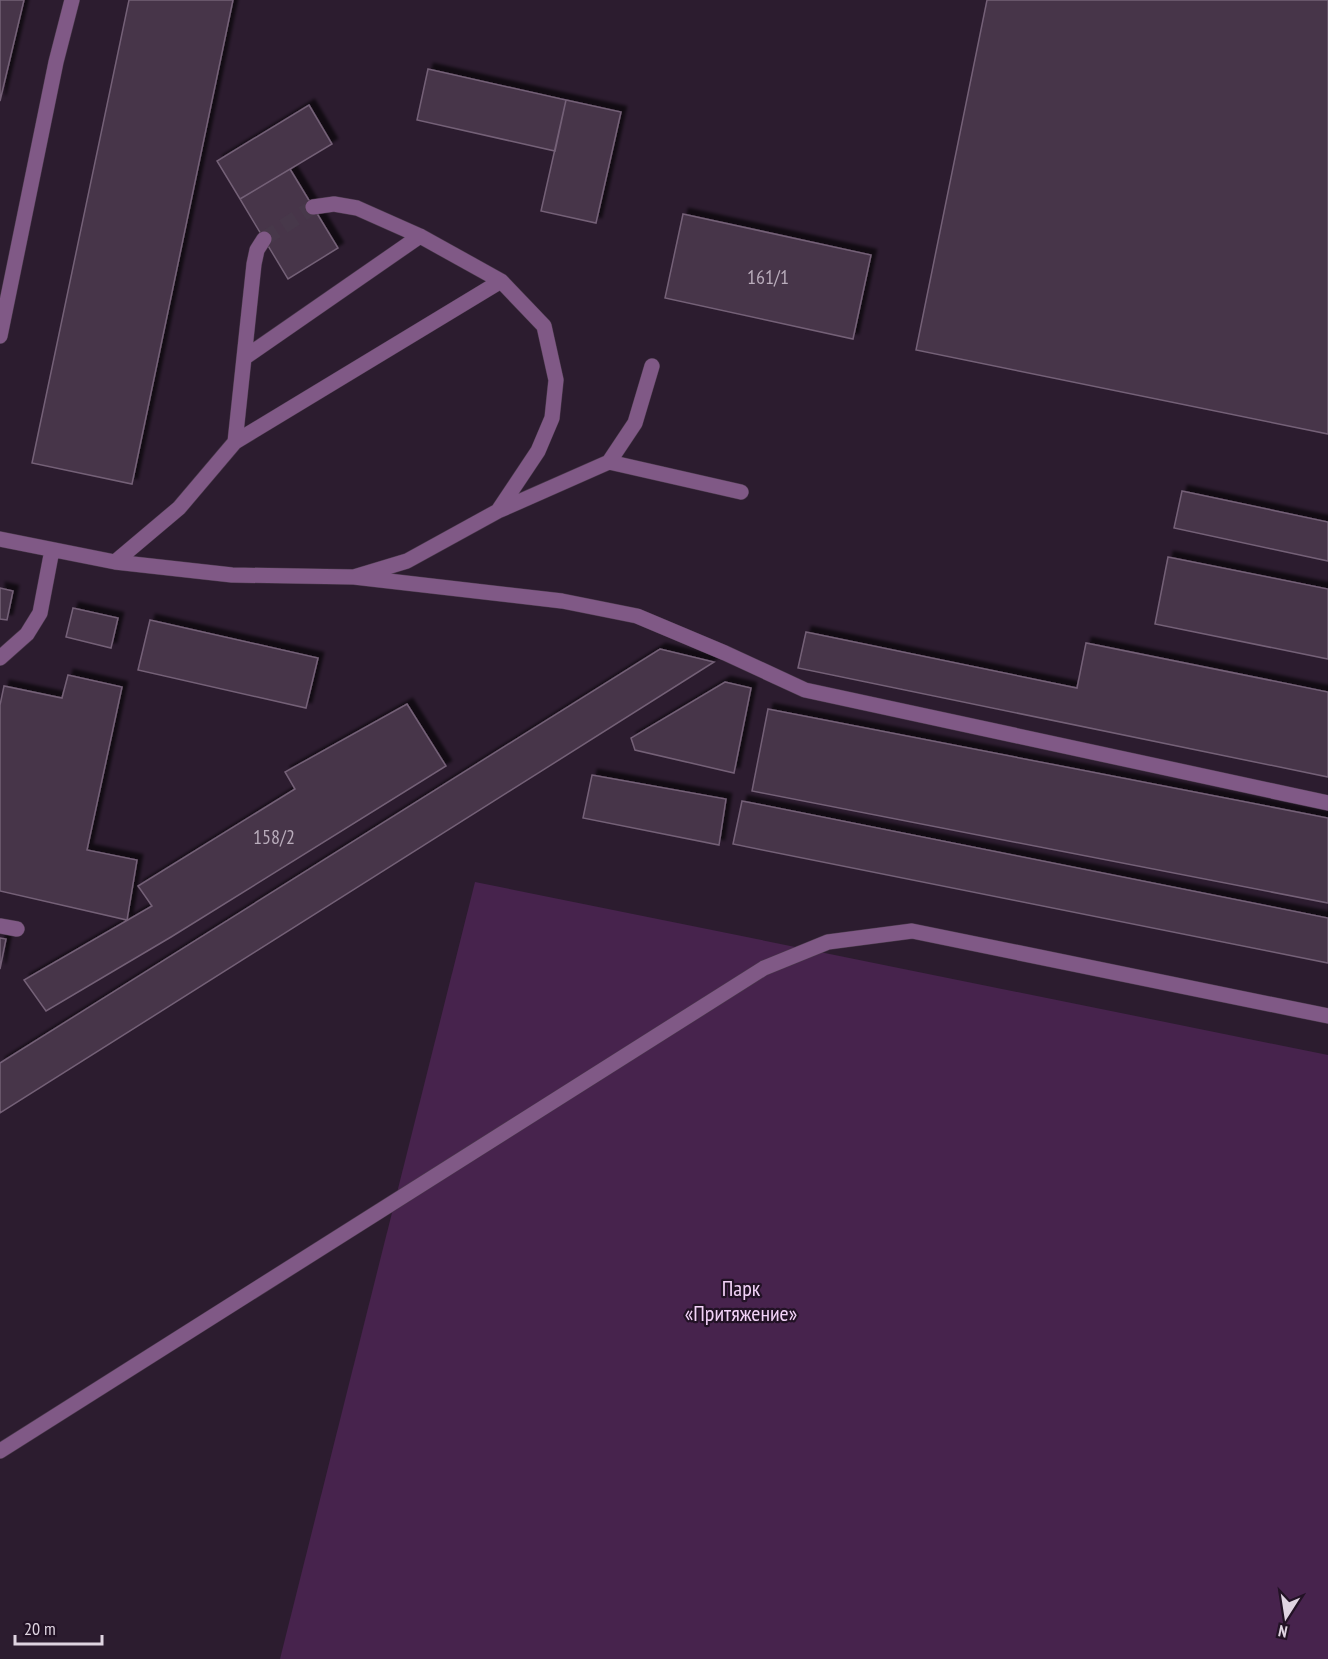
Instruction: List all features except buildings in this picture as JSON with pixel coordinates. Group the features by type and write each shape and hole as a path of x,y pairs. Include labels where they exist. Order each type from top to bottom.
{"street":[{"path":"0,336 56,62 72,0"},
{"path":"313,207 334,204 357,208 420,236 501,281 544,326 556,380 552,418 538,451 498,511"},
{"path":"244,358 420,236"},
{"path":"235,442 254,264 257,250 264,239"},
{"path":"115,562 179,508 235,442 501,281"},
{"path":"354,577 407,561 498,511 609,462 635,423 652,366"},
{"path":"609,462 741,492"},
{"path":"0,538 115,562 232,574 354,577 562,601 637,616 805,690 1328,803"},
{"path":"0,658 27,634 40,613 52,550"},
{"path":"0,926 17,929"},
{"path":"0,1451 764,968 828,942 912,931 1328,1016"}],"green space":[{"name":"Парк «Притяжение»","path":"475,882 1328,1055 1328,1659 280,1659"}],"tunnel":[{"path":"264,239 313,207"}]}
